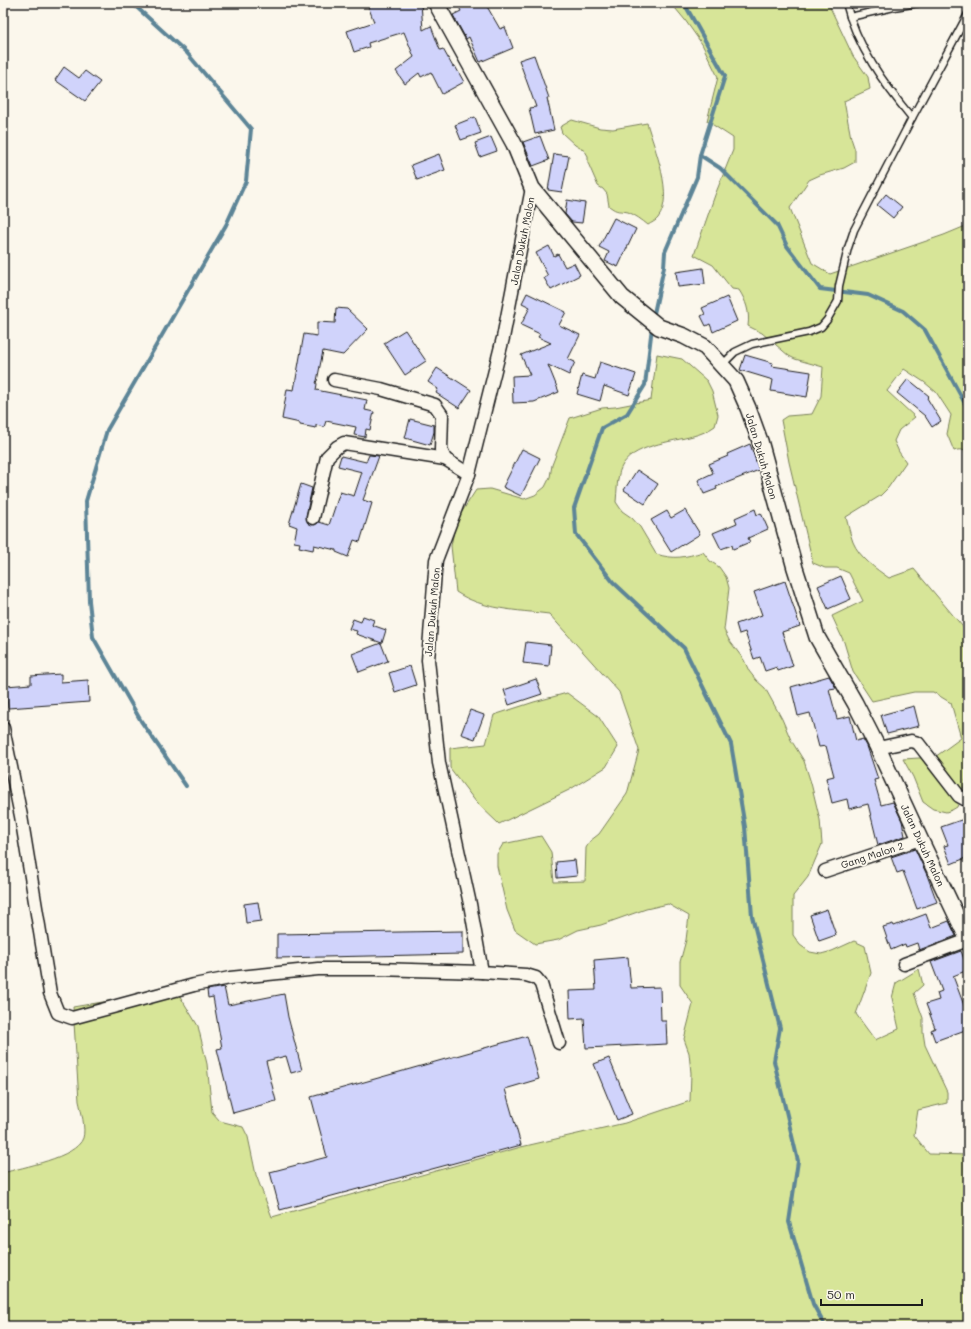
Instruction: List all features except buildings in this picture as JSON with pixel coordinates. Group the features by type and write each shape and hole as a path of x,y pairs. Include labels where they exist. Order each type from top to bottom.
{"street":[{"name":"Jalan Dukuh Malon","path":"436,3 514,144 532,188 622,297 654,323 684,336 704,347 736,381 755,428 794,568 817,637 855,703 878,748 968,940"},
{"name":"Jalan Dukuh Malon","path":"482,972 470,904 439,763 428,660 436,560 469,474 504,338 532,188"},
{"path":"334,380 381,389 435,405 442,415 442,450 445,459"},
{"path":"313,518 327,457 337,447 344,444 445,459 469,474"},
{"path":"3,728 21,816 50,993 58,1013 72,1018 194,984 230,978 318,969 482,972 526,975 536,978 540,984 559,1043"},
{"path":"878,748 911,741 918,743 959,796 968,801"},
{"name":"Gang Malon 2","path":"825,871 920,839"},
{"path":"904,964 968,940"}],"lane":[{"path":"846,3 859,40 887,88 912,118"},
{"path":"850,17 918,3"},
{"path":"721,366 735,352 752,344 809,332 822,327 827,320 838,301 839,286 852,234 968,14"}],"green space":[{"path":"671,3 828,3 853,56 868,77 870,89 844,101 851,138 855,150 855,162 844,168 809,180 790,208 812,263 830,274 944,235 968,225 968,454 961,450 954,451 947,434 951,415 936,392 904,369 887,391 915,417 899,430 894,441 906,462 888,488 880,496 846,517 853,542 859,553 873,567 889,578 914,569 963,627 968,636 967,777 957,807 952,810 946,812 933,809 923,802 913,777 903,759 935,757 961,738 951,703 933,692 914,692 872,701 853,672 844,642 832,616 863,601 849,573 837,568 825,568 813,563 789,462 781,420 787,416 812,414 821,396 823,367 789,356 762,333 748,326 747,307 739,290 732,289 713,265 694,255 715,195 733,150 733,138 707,121 718,77 702,44"},
{"path":"572,120 600,128 613,129 647,123 662,172 664,185 663,209 656,220 648,225 631,213 617,210 609,206 607,194 598,186 588,163 588,156 585,151 575,145 562,133 560,127"},
{"path":"657,354 682,359 707,381 712,391 718,415 715,426 699,434 643,449 626,460 620,471 616,502 622,511 632,518 640,527 656,554 669,557 680,557 703,552 710,561 719,567 726,577 729,588 724,630 729,640 744,660 749,671 765,688 782,719 791,740 804,761 820,820 822,844 808,877 793,896 793,935 800,945 810,952 821,954 832,951 854,941 865,946 871,973 856,1014 875,1040 899,1029 892,998 896,983 919,969 923,985 914,993 923,1018 925,1045 947,1092 947,1103 918,1110 914,1135 929,1154 968,1155 968,1326 3,1326 3,1173 35,1165 60,1156 78,1145 84,1134 84,1125 79,1101 73,1007 138,996 178,993 198,1026 207,1064 212,1112 220,1121 243,1127 248,1137 256,1175 272,1217 521,1147 625,1123 690,1101 691,1073 689,1053 684,1039 693,1004 680,985 680,962 686,940 689,916 668,904 646,909 601,925 578,930 558,940 535,944 515,930 507,910 497,866 497,854 503,844 541,836 551,852 554,882 585,881 586,848 590,841 599,834 627,794 639,750 619,692 549,614 489,606 466,598 456,592 451,546 456,521 476,490 490,489 524,499 535,495 545,487 550,477 552,465 570,418 602,408 651,400"},
{"path":"567,693 598,716 618,747 606,767 569,790 499,824 476,802 450,768 450,748 486,744 494,715"}],"waterway":[{"path":"132,3 187,53 251,129 246,181 226,225 107,430 86,501 89,601 93,637 141,721 186,786"},
{"path":"653,318 664,267 665,252 697,177 700,155 725,76 684,3"},
{"path":"700,155 720,168 777,225 787,246 820,289 868,295 903,311 925,330 968,409"},
{"path":"652,327 645,385 627,414 602,428 574,508 576,534 613,582 684,648 731,744 745,827 752,916 780,1028 774,1061 798,1161 789,1222 813,1304 825,1326"}]}
